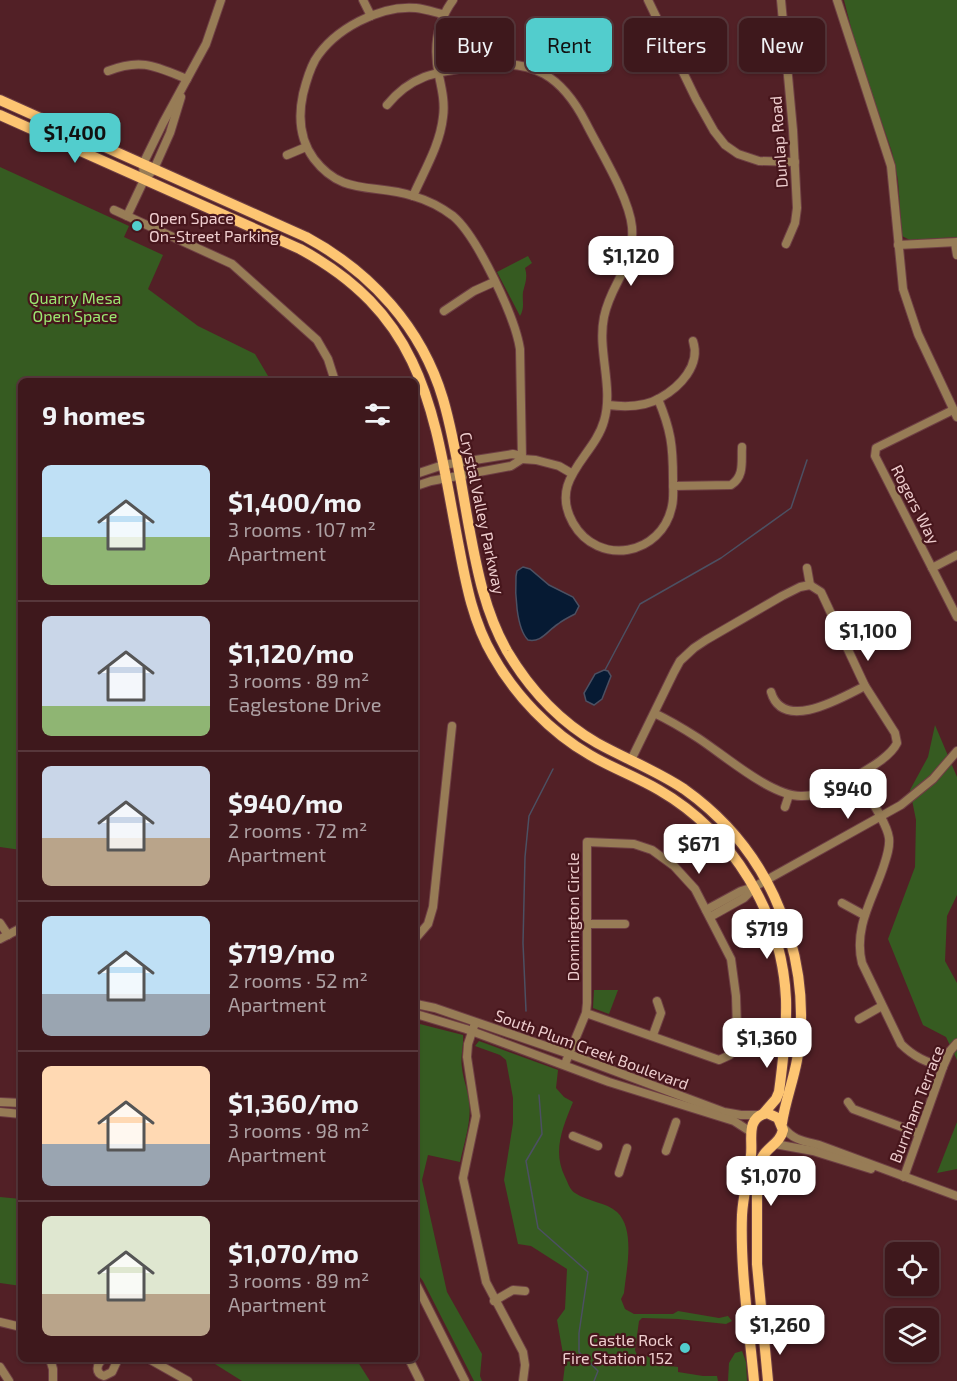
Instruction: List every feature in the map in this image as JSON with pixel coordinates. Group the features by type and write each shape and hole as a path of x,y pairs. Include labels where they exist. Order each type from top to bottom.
{"main road":[{"name":"Crystal Valley Parkway","path":"0,100 306,237 334,253 369,280 401,316 426,356 443,398 477,570 486,603 513,661 531,686 559,715 595,742 674,783 708,808 734,834 767,880 782,913 792,945 801,1008 798,1056 782,1125"},
{"name":"Crystal Valley Parkway","path":"0,115 300,249 326,264 359,291 389,324 414,363 429,402 466,582 478,622 491,653 520,694 550,725 573,744 588,754 660,790 686,808 723,843 754,887 769,918 779,948 786,996 785,1032 779,1092 776,1099 762,1114"},
{"path":"754,1381 742,1229 753,1122 762,1114 773,1115 782,1125 781,1136 760,1159 757,1178 757,1264 768,1381"},
{"path":"752,1134 760,1144 773,1144"}],"street":[{"path":"127,216 144,180 154,169 170,133 183,89 209,37 221,0"},
{"path":"363,0 371,16"},
{"path":"413,196 441,132 443,94 438,74 436,49 442,14 453,0"},
{"path":"648,0 701,107 714,131 725,145 738,154 759,161 795,162"},
{"name":"Dunlap Road","path":"781,0 795,162 796,208 795,222 786,244"},
{"path":"837,0 891,166 903,289 910,313 955,413"},
{"path":"442,14 417,8 396,9 371,16 340,33 326,46 312,66 301,105 300,122 306,147 322,169 346,185 393,190 439,207 459,222 473,241 518,333 522,459"},
{"path":"387,105 402,88 413,81 438,74 501,63 516,64 543,73 566,91 578,106 607,163 632,225 632,251 604,315 602,333 608,405 598,435 571,473 567,489 570,518 578,531 598,547 610,550 633,549 646,544 663,528 672,506 673,446 667,419 658,399"},
{"path":"108,71 129,64 148,64 187,79"},
{"path":"144,180 143,164 183,89"},
{"path":"287,155 306,147"},
{"path":"114,210 232,264 317,340 328,359 334,378"},
{"path":"898,245 956,242 957,255"},
{"path":"444,311 474,291 494,282"},
{"path":"608,405 626,407 658,399 685,378 693,365 697,353 693,341"},
{"name":"Rogers Way","path":"955,413 879,446 875,452 877,461 957,617"},
{"path":"673,486 731,485 738,480 741,473 742,447"},
{"path":"418,473 443,465 505,455 517,455 522,459 547,462 571,473"},
{"path":"418,485 511,466 522,459"},
{"path":"932,568 957,555"},
{"path":"807,568 810,585"},
{"path":"631,760 674,672 680,661 694,648 782,596 810,585 821,592 865,686 895,733 897,743 891,751 856,776 829,791 804,796 789,795 771,788 696,737 654,713"},
{"path":"771,692 780,706 798,711 809,711 865,686"},
{"path":"418,936 428,924 434,907 452,726"},
{"path":"708,914 741,891 767,880 915,795 933,779 957,751"},
{"path":"856,776 889,837 889,850 864,915 859,951 862,963 901,1044 925,1062 943,1067"},
{"path":"786,807 789,795"},
{"name":"Donnington Circle","path":"565,1064 586,1013 587,842 619,842 652,850 674,866 694,890 731,959 736,996 737,1029 730,1055 718,1060 586,1013"},
{"path":"842,903 864,915"},
{"path":"0,923 4,937 18,930"},
{"path":"587,924 624,924"},
{"path":"653,1035 661,1012 657,1001"},
{"name":"South Plum Creek Boulevard","path":"418,1004 435,1008 474,1028 609,1082 734,1121 752,1134"},
{"path":"859,1018 882,1006"},
{"name":"South Plum Creek Boulevard","path":"418,1014 569,1054 724,1112 741,1115 762,1114"},
{"path":"474,1028 468,1044 467,1058 476,1116 463,1178 486,1282 522,1352 525,1365 523,1381"},
{"name":"Burnham Terrace","path":"903,1177 943,1067 950,1051 957,1043"},
{"path":"0,1102 18,1103"},
{"path":"848,1102 853,1109 918,1133"},
{"path":"0,1112 18,1114"},
{"path":"666,1151 676,1122"},
{"path":"782,1125 797,1140 828,1148 957,1196"},
{"path":"573,1136 598,1146"},
{"path":"773,1144 813,1151 854,1165 889,1172"},
{"path":"619,1173 627,1148"},
{"path":"418,1288 465,1381"},
{"path":"494,1301 513,1290 525,1291"},
{"path":"0,1322 18,1325"},
{"path":"51,1362 53,1381"},
{"path":"100,1362 97,1369 104,1376 112,1372 114,1362"},
{"path":"153,1362 174,1377 188,1381"},
{"path":"410,1362 420,1381"},
{"path":"0,1367 5,1376"}],"green space":[{"path":"844,0 957,0 957,237 910,240 902,236 898,180 892,152 857,51"},
{"name":"Quarry Mesa Open Space","path":"0,167 129,226 124,237 163,255 148,289 198,326 255,354 269,378 18,378 18,850 0,847"},
{"path":"528,256 532,263 525,268 526,278 520,316 497,272"},
{"path":"935,725 957,777 957,895 947,916 945,961 957,983 957,1060 946,1037 923,1025 888,939 915,867 916,820 910,790 928,757"},
{"path":"594,990 618,990 609,1014 593,1008"},
{"path":"418,1024 463,1035 463,1076 470,1108 460,1162 428,1155 422,1180 447,1292 482,1354 480,1376 482,1381 474,1381 418,1275"},
{"path":"479,1041 558,1070 556,1088 564,1097 573,1102 560,1139 561,1167 573,1192 613,1209 623,1220 628,1240 628,1262 624,1293 621,1299 625,1309 634,1314 673,1314 678,1311 719,1318 728,1316 732,1321 726,1324 642,1318 639,1321 635,1350 637,1355 661,1358 661,1365 678,1367 678,1372 717,1376 718,1381 563,1381 565,1365 557,1320 565,1309 567,1269 531,1246 518,1244 504,1180 513,1123 513,1098 506,1060 500,1055 475,1046"},
{"path":"957,1122 957,1169 937,1173"},
{"path":"0,1197 18,1199 18,1286 0,1283"},
{"path":"742,1351 746,1362 747,1381 728,1381 729,1363 735,1353"},
{"path":"212,1362 358,1362 370,1381 242,1381"}],"water":[{"path":"523,567 530,569 549,585 573,597 579,606 575,614 537,640 528,640 524,634 517,610 516,576 517,571"},
{"path":"604,670 608,671 611,676 602,699 594,705 586,701 584,693 595,674"}],"waterway":[{"path":"605,670 640,604 721,558 791,508 807,460"},
{"path":"526,1011 523,943 525,857 529,816 553,769"},
{"path":"539,1095 542,1134 526,1161 538,1228 588,1272 579,1333 579,1352 598,1371 594,1381"}],"place":[{"name":"Open Space On-Street Parking","path":"137,226"},
{"name":"Castle Rock Fire Station 152","path":"685,1348"}]}
